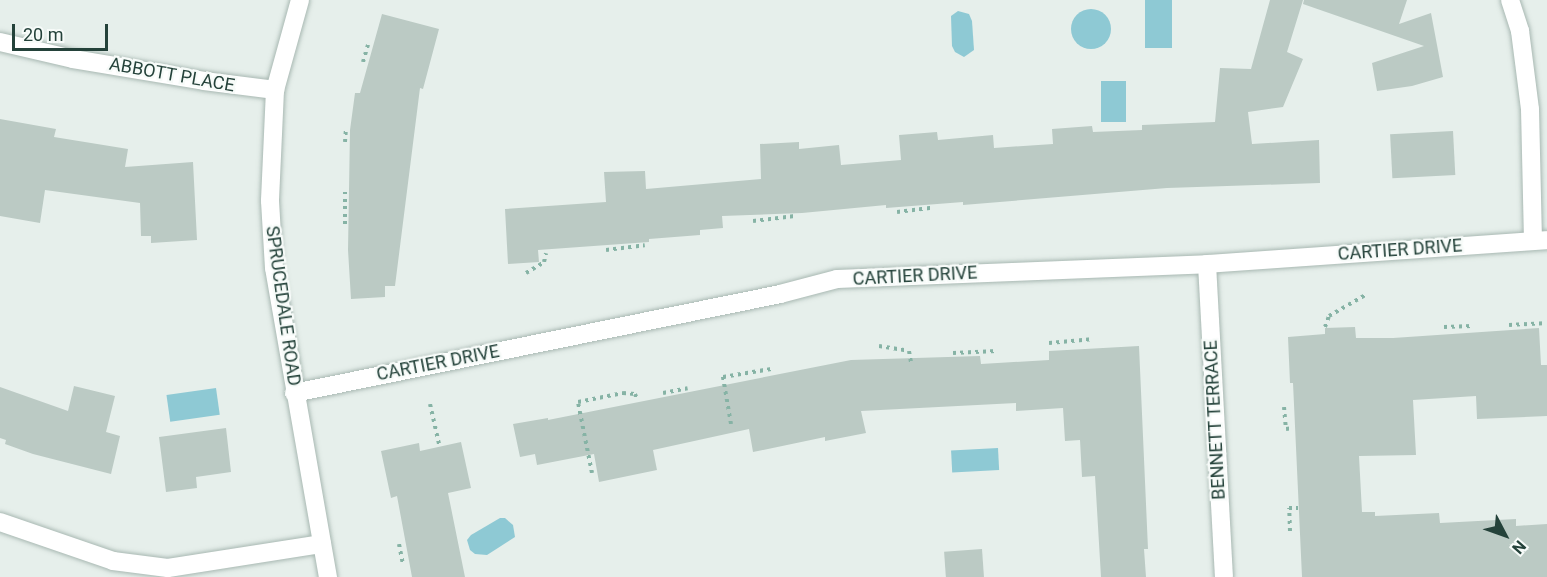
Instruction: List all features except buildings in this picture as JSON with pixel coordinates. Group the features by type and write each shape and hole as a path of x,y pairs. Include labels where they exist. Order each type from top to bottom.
{"street":[{"name":"SPRUCEDALE ROAD","path":"300,0 275,90 270,142 270,201 274,268 294,393 328,577"},
{"path":"1510,0 1520,31 1530,110 1540,240"},
{"name":"ABBOTT PLACE","path":"0,42 73,58 204,81 275,90"},
{"name":"CARTIER DRIVE","path":"294,393 780,294 837,279 1207,264 1540,240"},
{"name":"BENNETT TERRACE","path":"1207,264 1224,577"},
{"path":"0,522 112,561 168,568 322,544"}],"path":[{"path":"363,62 368,45"},
{"path":"345,142 346,129"},
{"path":"345,192 345,224"},
{"path":"897,212 932,208"},
{"path":"753,221 795,216"},
{"path":"606,250 645,245"},
{"path":"526,273 544,262 546,254"},
{"path":"1324,327 1329,316 1367,294"},
{"path":"1509,325 1544,323"},
{"path":"1444,327 1472,326"},
{"path":"1049,343 1094,339"},
{"path":"879,346 909,351 911,362"},
{"path":"953,353 997,351"},
{"path":"731,424 723,377 771,369"},
{"path":"663,393 688,388"},
{"path":"592,473 578,402 623,393 635,394 637,399"},
{"path":"430,404 439,444"},
{"path":"1284,407 1286,429 1293,428"},
{"path":"1290,531 1289,508 1298,508"},
{"path":"399,544 404,565"}],"water":[{"path":"1145,0 1172,0 1172,48 1145,48"},
{"path":"1091,9 1105,15 1111,29 1105,43 1091,49 1077,43 1071,29 1077,15"},
{"path":"958,11 969,14 972,21 974,50 964,57 955,52 952,46 951,16"},
{"path":"1101,81 1126,81 1126,122 1101,122"},
{"path":"216,388 220,415 170,422 166,395"},
{"path":"998,448 999,470 952,472 951,450"},
{"path":"500,518 505,518 513,525 515,537 487,555 475,554 470,550 467,540 471,535"}]}
